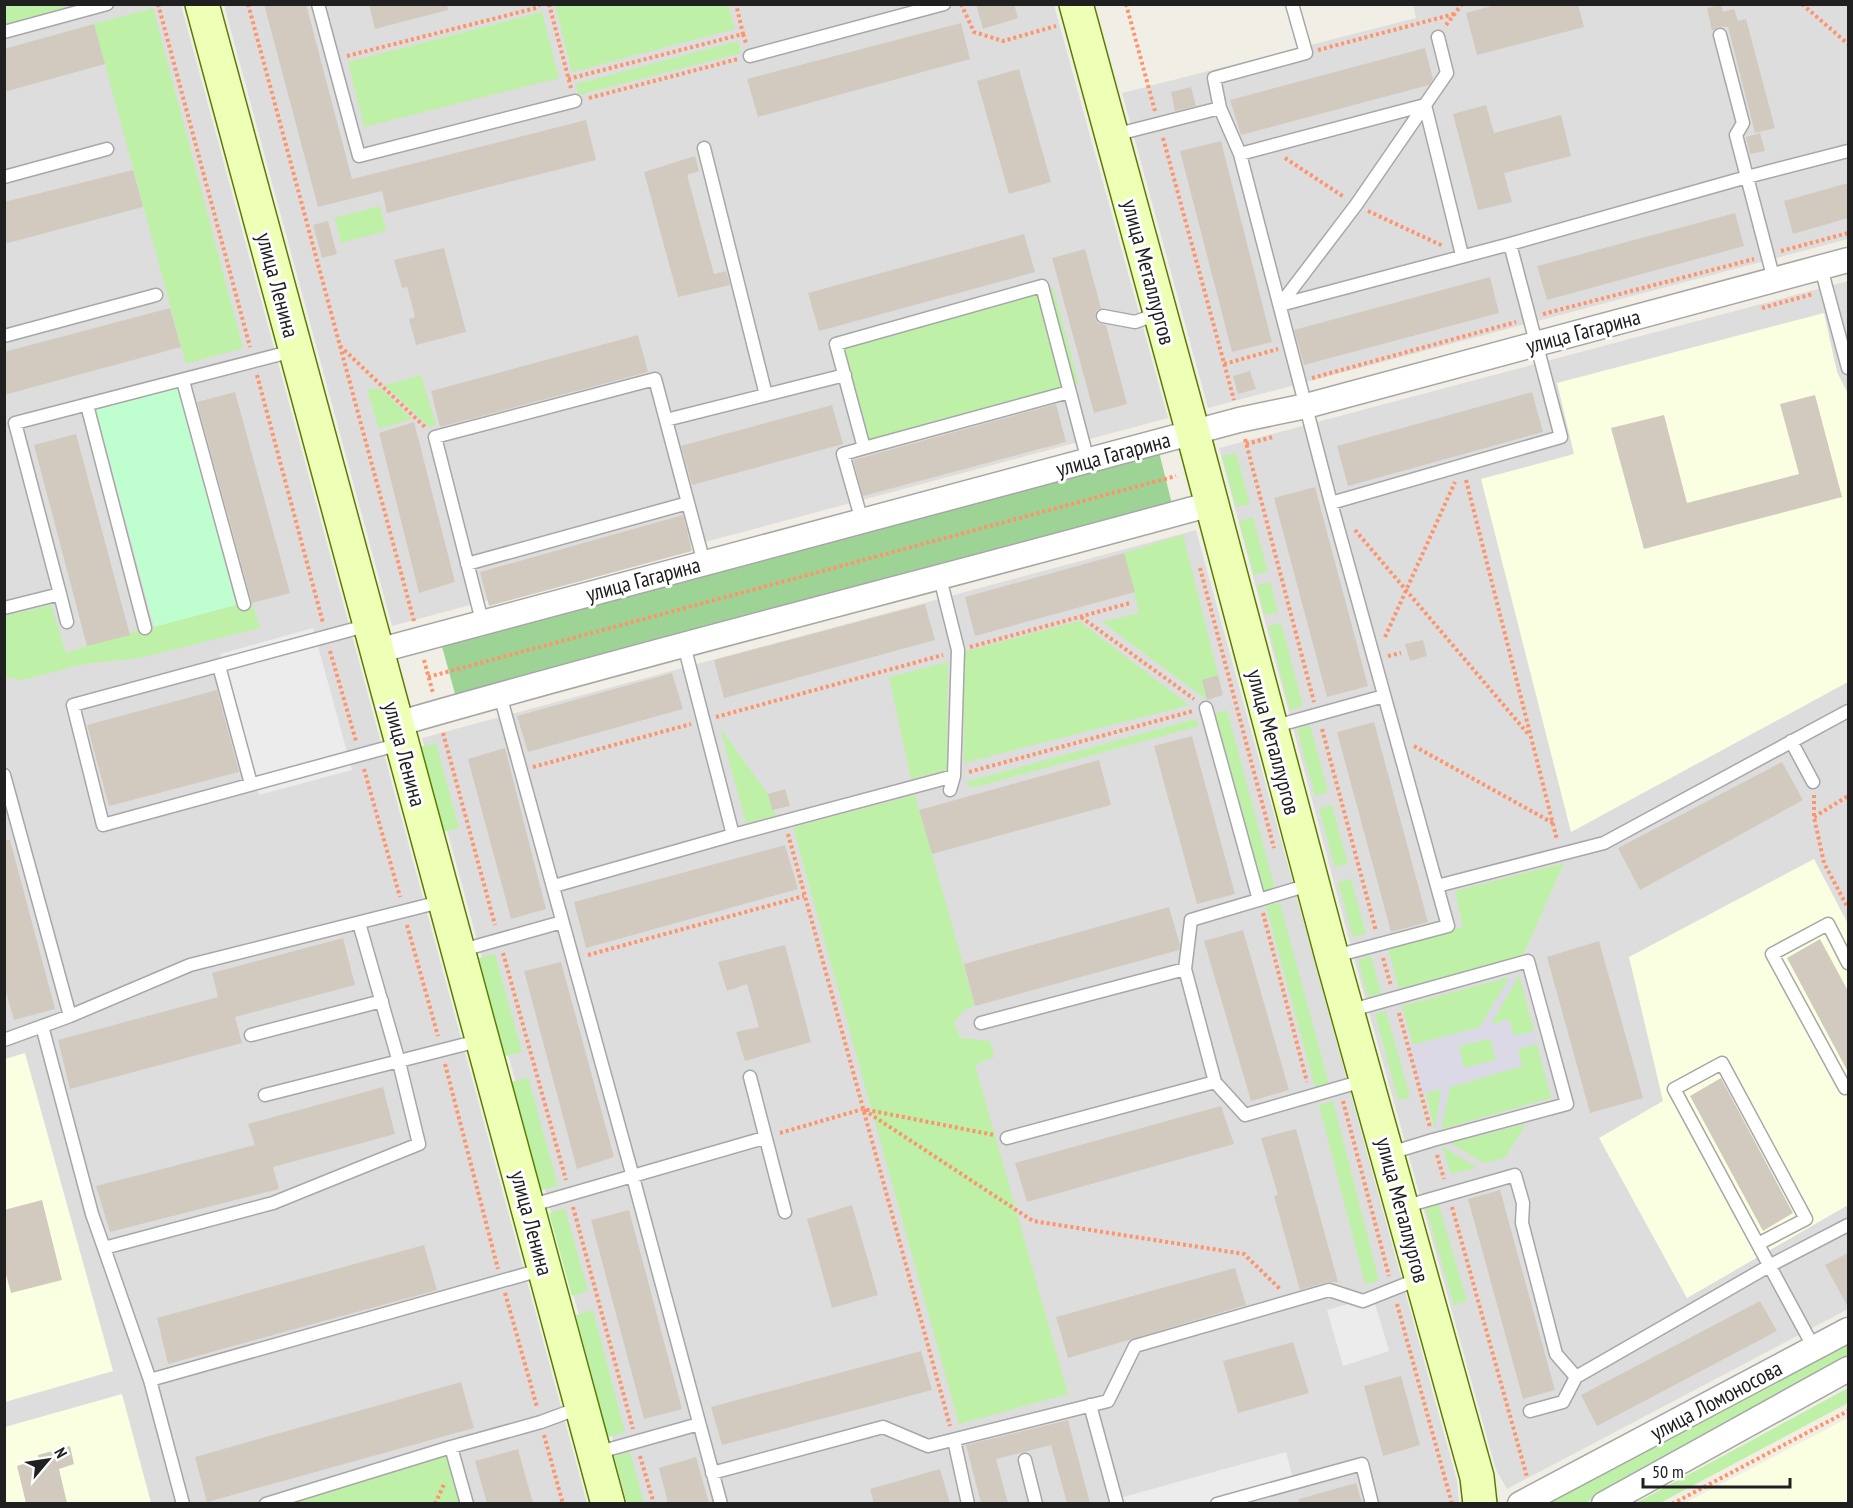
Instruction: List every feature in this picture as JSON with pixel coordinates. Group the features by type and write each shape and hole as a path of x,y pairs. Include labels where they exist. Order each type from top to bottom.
{"street":[{"name":"улица Ленина","path":"202,4 608,1503"},
{"name":"улица Металлургов","path":"1066,15 1112,135 1332,957 1483,1495"},
{"name":"улица Гагарина","path":"374,638 419,640 482,621 1193,433 1236,405 1306,406 1848,260"},
{"path":"399,733 437,712 1211,504"},
{"name":"улица Ломоносова","path":"1526,1500 1848,1330"},
{"name":"улица Ломоносова","path":"1604,1503 1848,1369"}],"lane":[{"path":"4,32 70,10 107,4"},
{"path":"318,4 359,156 574,101"},
{"path":"750,56 944,4"},
{"path":"1293,4 1306,53 1214,78 1220,108 1240,154 1331,502 1448,927 1332,957"},
{"path":"1720,35 1743,123 1736,135 1774,280"},
{"path":"1280,305 1356,205 1447,73 1438,37"},
{"path":"1240,154 1425,105"},
{"path":"1425,105 1462,255"},
{"path":"1112,135 1220,108"},
{"path":"704,148 765,395"},
{"path":"4,177 107,149"},
{"path":"1280,305 1510,244 1747,177 1848,152"},
{"path":"1331,502 1561,437 1510,244"},
{"path":"1821,268 1848,364"},
{"path":"864,448 836,344 1042,286 1088,461"},
{"path":"4,336 156,295"},
{"path":"1103,316 1135,322 1160,313"},
{"path":"67,622 15,423 296,350"},
{"path":"666,420 845,375"},
{"path":"482,621 435,437 655,379 704,563"},
{"path":"183,381 244,604"},
{"path":"862,521 843,454 1069,392"},
{"path":"87,405 146,628"},
{"path":"467,564 688,503"},
{"path":"940,578 958,650 954,776 950,790"},
{"path":"4,608 60,594"},
{"path":"374,638 219,666 73,705 103,825 251,784 399,733"},
{"path":"684,645 734,835"},
{"path":"219,666 251,784"},
{"path":"500,695 721,1503"},
{"path":"1270,728 1384,696"},
{"path":"1206,708 1259,900"},
{"path":"1437,886 1604,843 1848,711"},
{"path":"1791,741 1813,782"},
{"path":"4,775 70,1016"},
{"path":"554,886 954,776"},
{"path":"1313,884 1191,920 1185,969 1215,1082 1245,1115 1367,1079"},
{"path":"4,1040 70,1016 190,965 445,901"},
{"path":"458,951 562,922"},
{"path":"104,1248 273,1203 419,1144 399,1062 359,923"},
{"path":"1845,1088 1772,954 1828,924 1848,963"},
{"path":"1347,1011 1528,961 1567,1104 1387,1154"},
{"path":"981,1023 1185,969"},
{"path":"251,1035 382,1001"},
{"path":"42,1026 92,1214 150,1380 183,1503"},
{"path":"265,1095 483,1040"},
{"path":"1758,1245 1806,1219 1722,1063 1674,1089 1769,1266 1814,1348"},
{"path":"750,1077 785,1212"},
{"path":"1007,1138 1215,1082"},
{"path":"528,1206 764,1138"},
{"path":"1403,1207 1515,1175 1523,1203 1521,1223 1556,1354 1576,1377"},
{"path":"1530,1411 1563,1402 1576,1377 1769,1266 1848,1225"},
{"path":"150,1380 545,1269"},
{"path":"712,1473 883,1426 928,1446 1108,1401 1135,1346 1329,1290 1363,1301 1422,1278"},
{"path":"1090,1405 1117,1503"},
{"path":"266,1503 541,1422 582,1407"},
{"path":"594,1453 699,1424"},
{"path":"954,1440 968,1503"},
{"path":"451,1447 467,1503"},
{"path":"1025,1460 1036,1503"},
{"path":"1217,1503 1362,1464 1372,1503"}],"path":[{"path":"248,4 437,712 654,1503"},
{"path":"333,60 536,8 540,4"},
{"path":"549,4 574,101 750,56"},
{"path":"568,79 743,34 735,4"},
{"path":"961,4 974,32 1002,41 1066,15"},
{"path":"1126,4 1448,1193 1526,1500"},
{"path":"1438,37 1462,4"},
{"path":"1802,4 1848,44"},
{"path":"1306,53 1454,14"},
{"path":"1300,381 1848,233"},
{"path":"340,346 435,437"},
{"path":"1224,364 1290,346"},
{"path":"1374,660 1462,465"},
{"path":"1462,465 1561,854"},
{"path":"428,677 1176,476"},
{"path":"1331,502 1531,737"},
{"path":"521,770 1130,603"},
{"path":"1080,617 1206,708"},
{"path":"1374,660 1401,653"},
{"path":"954,776 1261,693"},
{"path":"1395,736 1553,823"},
{"path":"1813,782 1814,817 1824,863 1848,908"},
{"path":"1814,817 1848,796"},
{"path":"784,822 954,1440"},
{"path":"586,955 804,896"},
{"path":"1259,900 1310,1096"},
{"path":"863,1109 1033,1221 1244,1254 1291,1301"},
{"path":"764,1138 863,1109 1007,1138"},
{"path":"1672,1503 1848,1411"}],"shaded area":[{"path":"5,5 181,5 587,1503 5,1504"},
{"path":"224,5 1054,5 1168,418 392,626"},
{"path":"1413,5 1848,5 1848,239 1208,408 1122,93 1416,18"},
{"path":"1848,281 1848,1309 1507,1489 1496,1470 1352,951 1219,448"},
{"path":"1824,313 1837,372 1848,394 1848,682 1571,832 1481,479 1574,454 1557,383"},
{"path":"1196,530 1457,1481 1459,1503 630,1503 422,738"},
{"path":"313,628 352,770 259,795 220,654"},
{"path":"1814,859 1848,924 1848,1205 1687,1298 1599,1138 1663,1101 1629,957"},
{"path":"1519,975 1491,1024 1509,1019 1514,1036 1534,1031 1537,1044 1518,1049 1522,1066 1450,1087 1441,1129 1435,1131 1441,1089 1421,1094 1408,1046 1480,1027 1510,977","holes":["1490,1038 1496,1060 1464,1068 1459,1046"]},
{"path":"25,1053 113,1371 5,1402 5,1059"},
{"path":"1373,1297 1389,1351 1343,1366 1327,1310"},
{"path":"122,1394 151,1503 5,1504 5,1427"},
{"path":"1848,1418 1848,1503 1685,1503"},
{"path":"1286,1452 1294,1483 1217,1503 1117,1504 1116,1499"}],"green space":[{"path":"5,5 65,5 68,12 5,28"},
{"path":"555,5 728,5 735,29 572,72"},
{"path":"153,8 243,348 186,364 94,24"},
{"path":"542,12 559,78 364,127 348,62"},
{"path":"738,41 741,53 578,95 576,84"},
{"path":"380,206 386,231 341,243 335,218"},
{"path":"1053,287 1079,384 865,442 841,347"},
{"path":"421,375 436,425 429,427 385,385"},
{"path":"179,388 236,605 154,627 96,410"},
{"path":"380,388 412,419 379,429 367,390"},
{"path":"1159,452 1172,504 455,694 441,643"},
{"path":"1236,453 1250,504 1236,507 1222,456"},
{"path":"1253,517 1268,572 1254,575 1239,521"},
{"path":"1183,535 1218,675 1202,680 1207,700 1102,622 1139,613 1124,553"},
{"path":"1270,582 1278,612 1264,615 1257,585"},
{"path":"252,603 260,628 140,658 84,664 23,680 5,677 4,616 51,605 66,653 172,622"},
{"path":"1079,621 1189,705 964,763 963,652"},
{"path":"1281,623 1303,706 1290,710 1268,626"},
{"path":"948,662 947,770 911,779 889,677"},
{"path":"1227,710 1275,889 1262,893 1214,714"},
{"path":"1195,719 1199,726 972,788 966,782"},
{"path":"1310,725 1328,792 1315,796 1297,729"},
{"path":"720,728 768,794 776,816 746,823"},
{"path":"436,743 459,828 442,832 419,747"},
{"path":"915,795 975,1006 964,1010 954,1023 960,1038 990,1041 994,1057 975,1065 1068,1394 959,1424 793,827"},
{"path":"1332,805 1348,864 1335,867 1319,809"},
{"path":"1564,863 1523,955 1399,989 1388,948 1463,927 1455,891"},
{"path":"1351,879 1366,934 1353,937 1338,882"},
{"path":"1280,903 1329,1084 1315,1087 1266,906"},
{"path":"495,954 522,1052 505,1056 479,958"},
{"path":"1371,956 1381,993 1368,997 1358,960"},
{"path":"1519,975 1534,1031 1514,1036 1490,1025"},
{"path":"1510,977 1480,1027 1413,1045 1402,1006"},
{"path":"1386,1011 1410,1097 1398,1100 1375,1014"},
{"path":"1491,1038 1496,1060 1464,1068 1459,1046"},
{"path":"1537,1044 1551,1098 1441,1129 1450,1087 1522,1066 1517,1049"},
{"path":"528,1077 558,1186 541,1190 512,1082"},
{"path":"1442,1088 1435,1131 1426,1093"},
{"path":"1333,1101 1379,1281 1365,1284 1319,1105"},
{"path":"1526,1124 1505,1158 1484,1163 1450,1143"},
{"path":"1442,1146 1477,1168 1451,1174"},
{"path":"1438,1202 1467,1301 1454,1305 1425,1206"},
{"path":"565,1209 588,1291 572,1296 549,1213"},
{"path":"593,1310 625,1432 608,1437 576,1315"},
{"path":"1848,1342 1848,1362 1585,1503 1543,1504"},
{"path":"1848,1388 1848,1403 1660,1503 1636,1503"},
{"path":"449,1451 464,1504 276,1504"},
{"path":"630,1452 644,1503 627,1503 614,1456"}],"building":[{"path":"264,4 306,4 352,179 586,120 596,160 387,213 382,191 318,207"},
{"path":"369,4 447,4 448,10 375,29"},
{"path":"976,4 1014,4 1018,18 983,29"},
{"path":"1499,4 1578,4 1584,27 1477,55 1466,13"},
{"path":"1721,5 1723,12 1734,9 1738,21 1746,19 1775,128 1755,133 1728,27 1718,27 1712,31 1707,8"},
{"path":"961,23 970,59 758,117 747,79"},
{"path":"94,24 105,64 4,92 4,49"},
{"path":"1425,48 1433,79 1429,85 1241,135 1230,100"},
{"path":"1019,69 1051,182 1009,194 977,81"},
{"path":"1191,87 1196,106 1175,111 1171,92"},
{"path":"1486,105 1494,133 1561,115 1571,156 1504,173 1512,202 1478,210 1453,114"},
{"path":"1760,133 1765,151 1750,154 1746,137"},
{"path":"1221,141 1272,342 1232,352 1180,151"},
{"path":"695,156 699,171 687,175 714,274 726,271 730,285 678,297 644,172"},
{"path":"133,170 143,207 4,244 4,202"},
{"path":"1848,183 1848,218 1793,234 1784,201"},
{"path":"1735,213 1744,246 1547,300 1537,266"},
{"path":"328,221 337,254 322,258 313,225"},
{"path":"1024,234 1035,272 819,331 808,293"},
{"path":"444,248 466,332 416,345 409,319 415,317 407,287 402,288 394,260"},
{"path":"1085,249 1101,308 1096,311 1095,318 1098,323 1106,325 1127,404 1094,413 1052,258"},
{"path":"1490,277 1499,313 1304,365 1294,330"},
{"path":"170,308 181,347 4,395 4,352"},
{"path":"638,335 648,372 440,427 431,391"},
{"path":"1250,371 1256,389 1238,394 1233,376"},
{"path":"235,392 290,593 252,603 197,402"},
{"path":"1532,392 1543,432 1348,486 1337,446"},
{"path":"1815,395 1842,497 1644,549 1611,428 1664,415 1687,503 1799,474 1780,404"},
{"path":"1056,404 1066,442 863,496 853,460"},
{"path":"832,405 843,444 692,485 681,446"},
{"path":"414,422 455,582 419,593 379,433"},
{"path":"76,434 130,635 87,646 34,445"},
{"path":"1315,487 1368,686 1327,697 1274,498"},
{"path":"683,515 692,551 489,606 480,572"},
{"path":"1124,553 1135,592 975,636 965,597"},
{"path":"925,604 935,640 724,698 714,660"},
{"path":"1423,640 1427,656 1410,661 1405,644"},
{"path":"672,673 683,709 528,752 517,716"},
{"path":"1218,675 1223,695 1207,700 1202,680"},
{"path":"217,690 239,772 109,806 87,725"},
{"path":"1374,722 1428,922 1391,932 1337,732"},
{"path":"1192,736 1235,894 1197,904 1154,746"},
{"path":"505,748 546,909 511,919 468,759"},
{"path":"1099,760 1111,805 932,854 919,810"},
{"path":"1782,762 1803,800 1640,890 1618,848"},
{"path":"785,789 790,806 772,810 768,794"},
{"path":"4,840 10,840 55,1009 14,1020 4,985"},
{"path":"785,845 798,889 586,948 574,902"},
{"path":"1169,907 1180,945 1179,950 975,1006 964,964"},
{"path":"1243,930 1289,1090 1251,1101 1204,941"},
{"path":"343,938 355,985 235,1017 242,1043 70,1089 58,1040 218,997 212,973"},
{"path":"1820,939 1848,991 1848,1072 1787,958"},
{"path":"1599,941 1643,1098 1590,1113 1547,957"},
{"path":"785,945 811,1042 745,1061 736,1032 759,1027 747,984 727,991 718,962"},
{"path":"561,962 614,1157 577,1169 524,971"},
{"path":"1721,1078 1793,1213 1763,1231 1690,1096"},
{"path":"383,1087 395,1134 273,1167 279,1189 110,1232 96,1186 255,1145 248,1124"},
{"path":"1221,1106 1234,1144 1027,1202 1015,1163"},
{"path":"1296,1129 1338,1282 1327,1282 1300,1290 1274,1196 1278,1195 1261,1138"},
{"path":"1500,1190 1555,1390 1523,1399 1468,1199"},
{"path":"42,1200 62,1280 11,1293 4,1267 4,1210"},
{"path":"852,1205 878,1295 832,1308 807,1219"},
{"path":"629,1210 682,1409 644,1419 591,1220"},
{"path":"424,1245 437,1290 168,1364 157,1318"},
{"path":"1848,1253 1848,1307 1825,1265"},
{"path":"1235,1268 1246,1305 1068,1358 1056,1317"},
{"path":"1760,1301 1777,1331 1597,1426 1581,1395"},
{"path":"1293,1342 1309,1393 1238,1413 1223,1361"},
{"path":"921,1351 932,1390 722,1445 711,1407"},
{"path":"1401,1376 1420,1445 1383,1456 1364,1386"},
{"path":"461,1382 474,1428 207,1502 195,1457"},
{"path":"1068,1420 1090,1503 1067,1503 1051,1445 996,1459 1008,1503 981,1503 966,1445"},
{"path":"70,1446 74,1464 59,1469 67,1503 26,1503 17,1466 39,1459 38,1455"},
{"path":"518,1449 533,1503 487,1503 475,1461"},
{"path":"696,1457 709,1503 668,1503 659,1468"},
{"path":"940,1469 950,1503 874,1503 870,1489"},
{"path":"1356,1483 1362,1503 1299,1503 1299,1499"}]}
